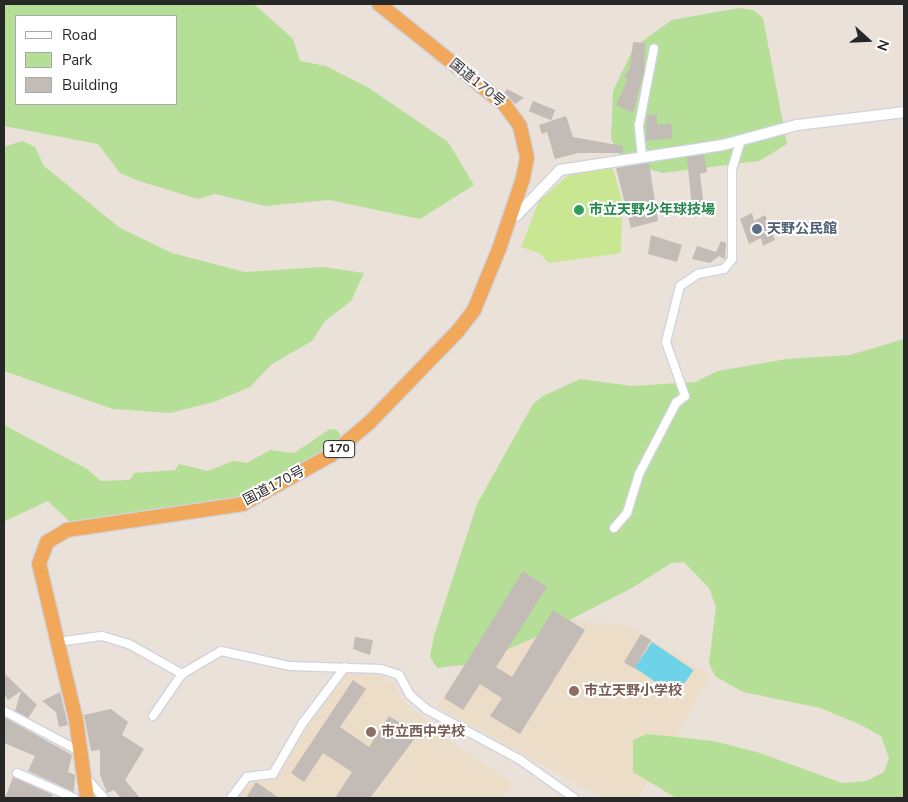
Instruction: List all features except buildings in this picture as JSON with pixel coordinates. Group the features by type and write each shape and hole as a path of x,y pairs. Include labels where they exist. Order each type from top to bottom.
{"highway":[{"name":"国道170号","path":"88,798 82,752 39,564 47,542 67,530 243,504 331,454 370,422 474,310 510,216 527,157 520,126 505,104 379,4"}],"street":[{"path":"642,156 639,125 654,48"},
{"path":"510,216 523,210 560,170 741,140 797,125 904,112"},
{"path":"614,528 627,513 639,474 676,403 685,396 666,342 680,286 698,274 724,269 732,259 732,169 741,140"},
{"path":"57,642 102,636 129,644 182,674"},
{"path":"153,716 182,674 221,651 278,664 345,667 399,675 410,695 426,709 519,759 574,798"},
{"path":"230,798 247,777 273,774 302,724 345,667"},
{"path":"4,711 82,752"},
{"path":"17,773 74,798"},
{"path":"87,779 104,798"}],"shaded area":[{"name":"市立天野小学校","path":"514,584 579,622 624,624 711,675 639,798 604,798 437,707"},
{"name":"市立西中学校","path":"351,671 378,674 395,684 400,698 451,742 514,784 503,798 235,798 250,781 276,779 308,721 343,674"}],"green space":[{"path":"4,4 254,4 293,39 300,61 326,66 369,88 448,142 474,185 420,219 329,200 265,206 215,194 198,199 139,181 120,173 98,144 4,126"},
{"path":"739,8 753,10 763,18 787,144 759,161 663,173 623,162 611,139 613,91 634,47 672,20"},
{"path":"22,141 35,147 44,166 120,228 172,253 245,272 323,267 364,273 351,301 325,321 312,341 272,364 250,387 214,402 170,413 113,409 4,371 4,147"},
{"name":"市立天野少年球技場","path":"612,165 622,202 621,253 549,263 539,253 521,247 539,201 565,178 580,168"},
{"path":"904,339 904,798 676,798 633,772 633,740 647,734 713,741 757,752 842,783 866,781 884,772 889,758 881,736 859,724 820,708 743,692 715,676 709,663 716,607 709,588 684,562 671,563 632,588 536,637 473,664 437,668 430,657 434,636 477,504 533,404 543,396 580,379 632,386 695,382 718,371 787,359 850,355"},
{"path":"4,425 87,469 101,481 130,480 134,473 175,470 179,464 208,471 233,461 247,463 270,450 294,453 330,429 337,430 342,438 245,497 70,522 48,501 5,521"}],"water":[{"path":"652,642 693,670 676,696 635,668"}],"place":[{"name":"市立天野少年球技場","path":"579,210"},
{"name":"天野公民館","path":"757,229"},
{"name":"市立天野小学校","path":"574,691"},
{"name":"市立西中学校","path":"371,732"}]}
